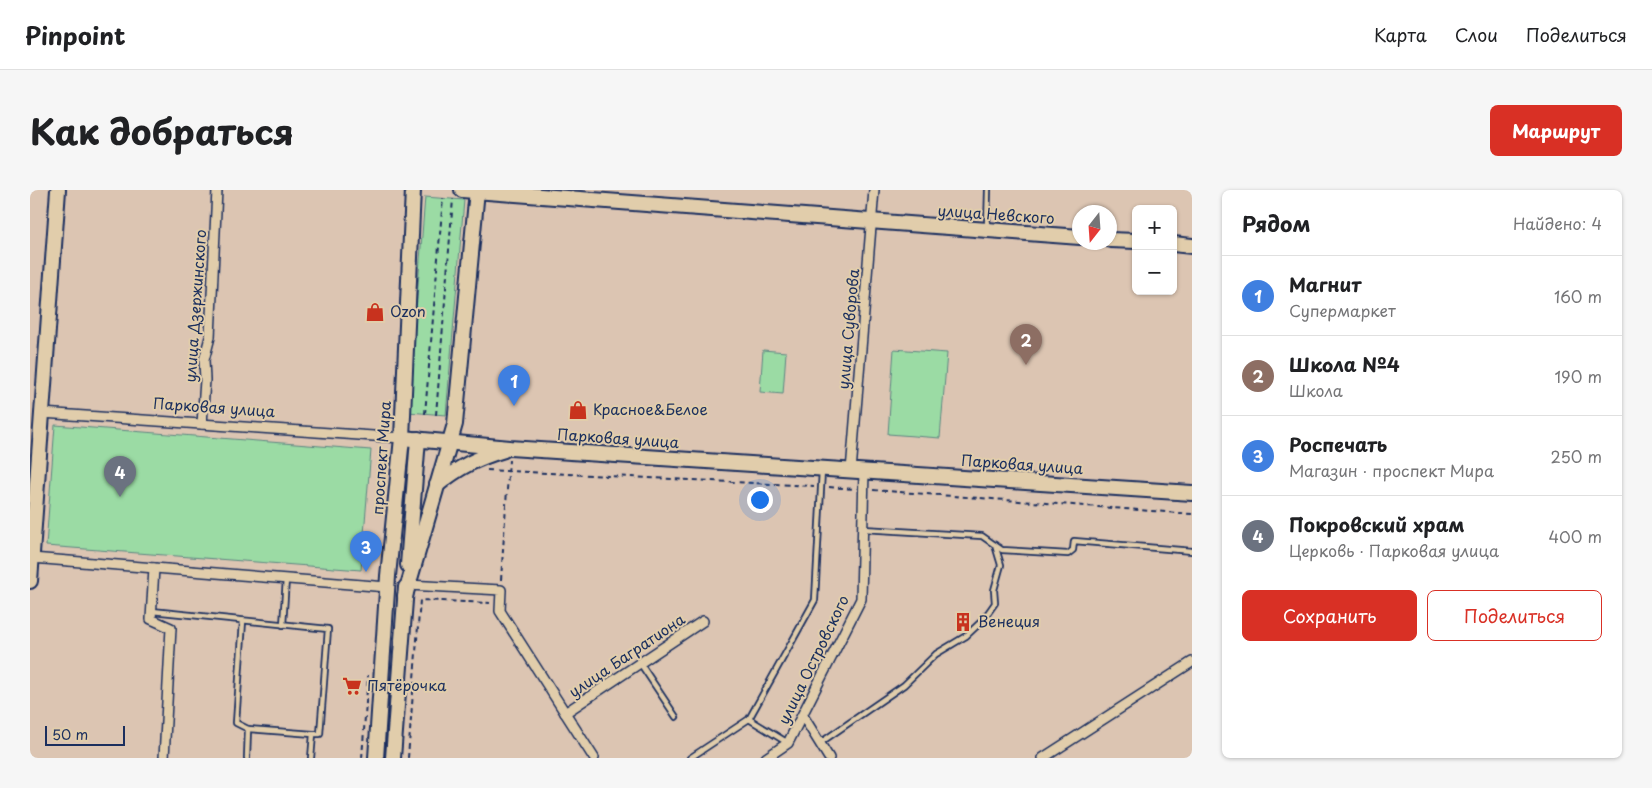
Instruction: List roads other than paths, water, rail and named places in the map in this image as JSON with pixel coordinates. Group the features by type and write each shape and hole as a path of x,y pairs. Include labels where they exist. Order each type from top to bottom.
{"main road":[{"path":"30,581 33,492 42,413 58,190"},
{"name":"проспект Мира","path":"376,758 387,587 402,438 413,190"},
{"path":"407,591 455,424 477,190"},
{"name":"улица Невского","path":"457,195 477,190 1072,236"},
{"path":"1117,241 1132,242"},
{"path":"1177,244 1192,246"},
{"name":"Парковая улица","path":"402,438 510,448 1192,493"},
{"path":"394,758 418,440"},
{"path":"437,485 452,472 469,462 510,448"}],"street":[{"name":"улица Дзержинского","path":"202,424 205,380 204,360 210,337 217,190"},
{"name":"улица Суворова","path":"858,471 874,190"},
{"name":"Парковая улица","path":"42,413 402,438"},
{"name":"улица Островского","path":"766,758 788,743 861,599 864,489 858,471"},
{"path":"32,558 387,587"},
{"path":"154,568 151,618 171,628 164,758"},
{"path":"407,591 500,590 500,611 594,758"},
{"name":"улица Багратиона","path":"565,713 704,621"},
{"path":"1043,758 1192,662"},
{"path":"803,716 829,758"}],"lane":[{"path":"987,231 988,190"},
{"path":"690,758 750,719 815,600 822,469"},
{"path":"863,529 982,536 1002,550 1068,554 1073,550 1074,541 1192,551"},
{"path":"820,743 904,685 936,654 966,636 983,620 995,602 994,590 1001,565 995,546"},
{"path":"284,625 286,579"},
{"path":"152,611 328,629 320,734 248,729 236,724 243,621"},
{"path":"640,663 676,718"},
{"path":"750,719 788,743"},
{"path":"247,758 248,729"},
{"path":"311,758 313,734"}],"place":[{"name":"Ozon","path":"375,312"},
{"name":"Школа №4","path":"1026,365"},
{"name":"Магнит","path":"514,406"},
{"name":"Красное&Белое","path":"578,410"},
{"name":"Покровский храм","path":"120,497"},
{"name":"Роспечать","path":"366,572"},
{"name":"Венеция","path":"963,622"},
{"name":"Пятёрочка","path":"352,686"}]}
